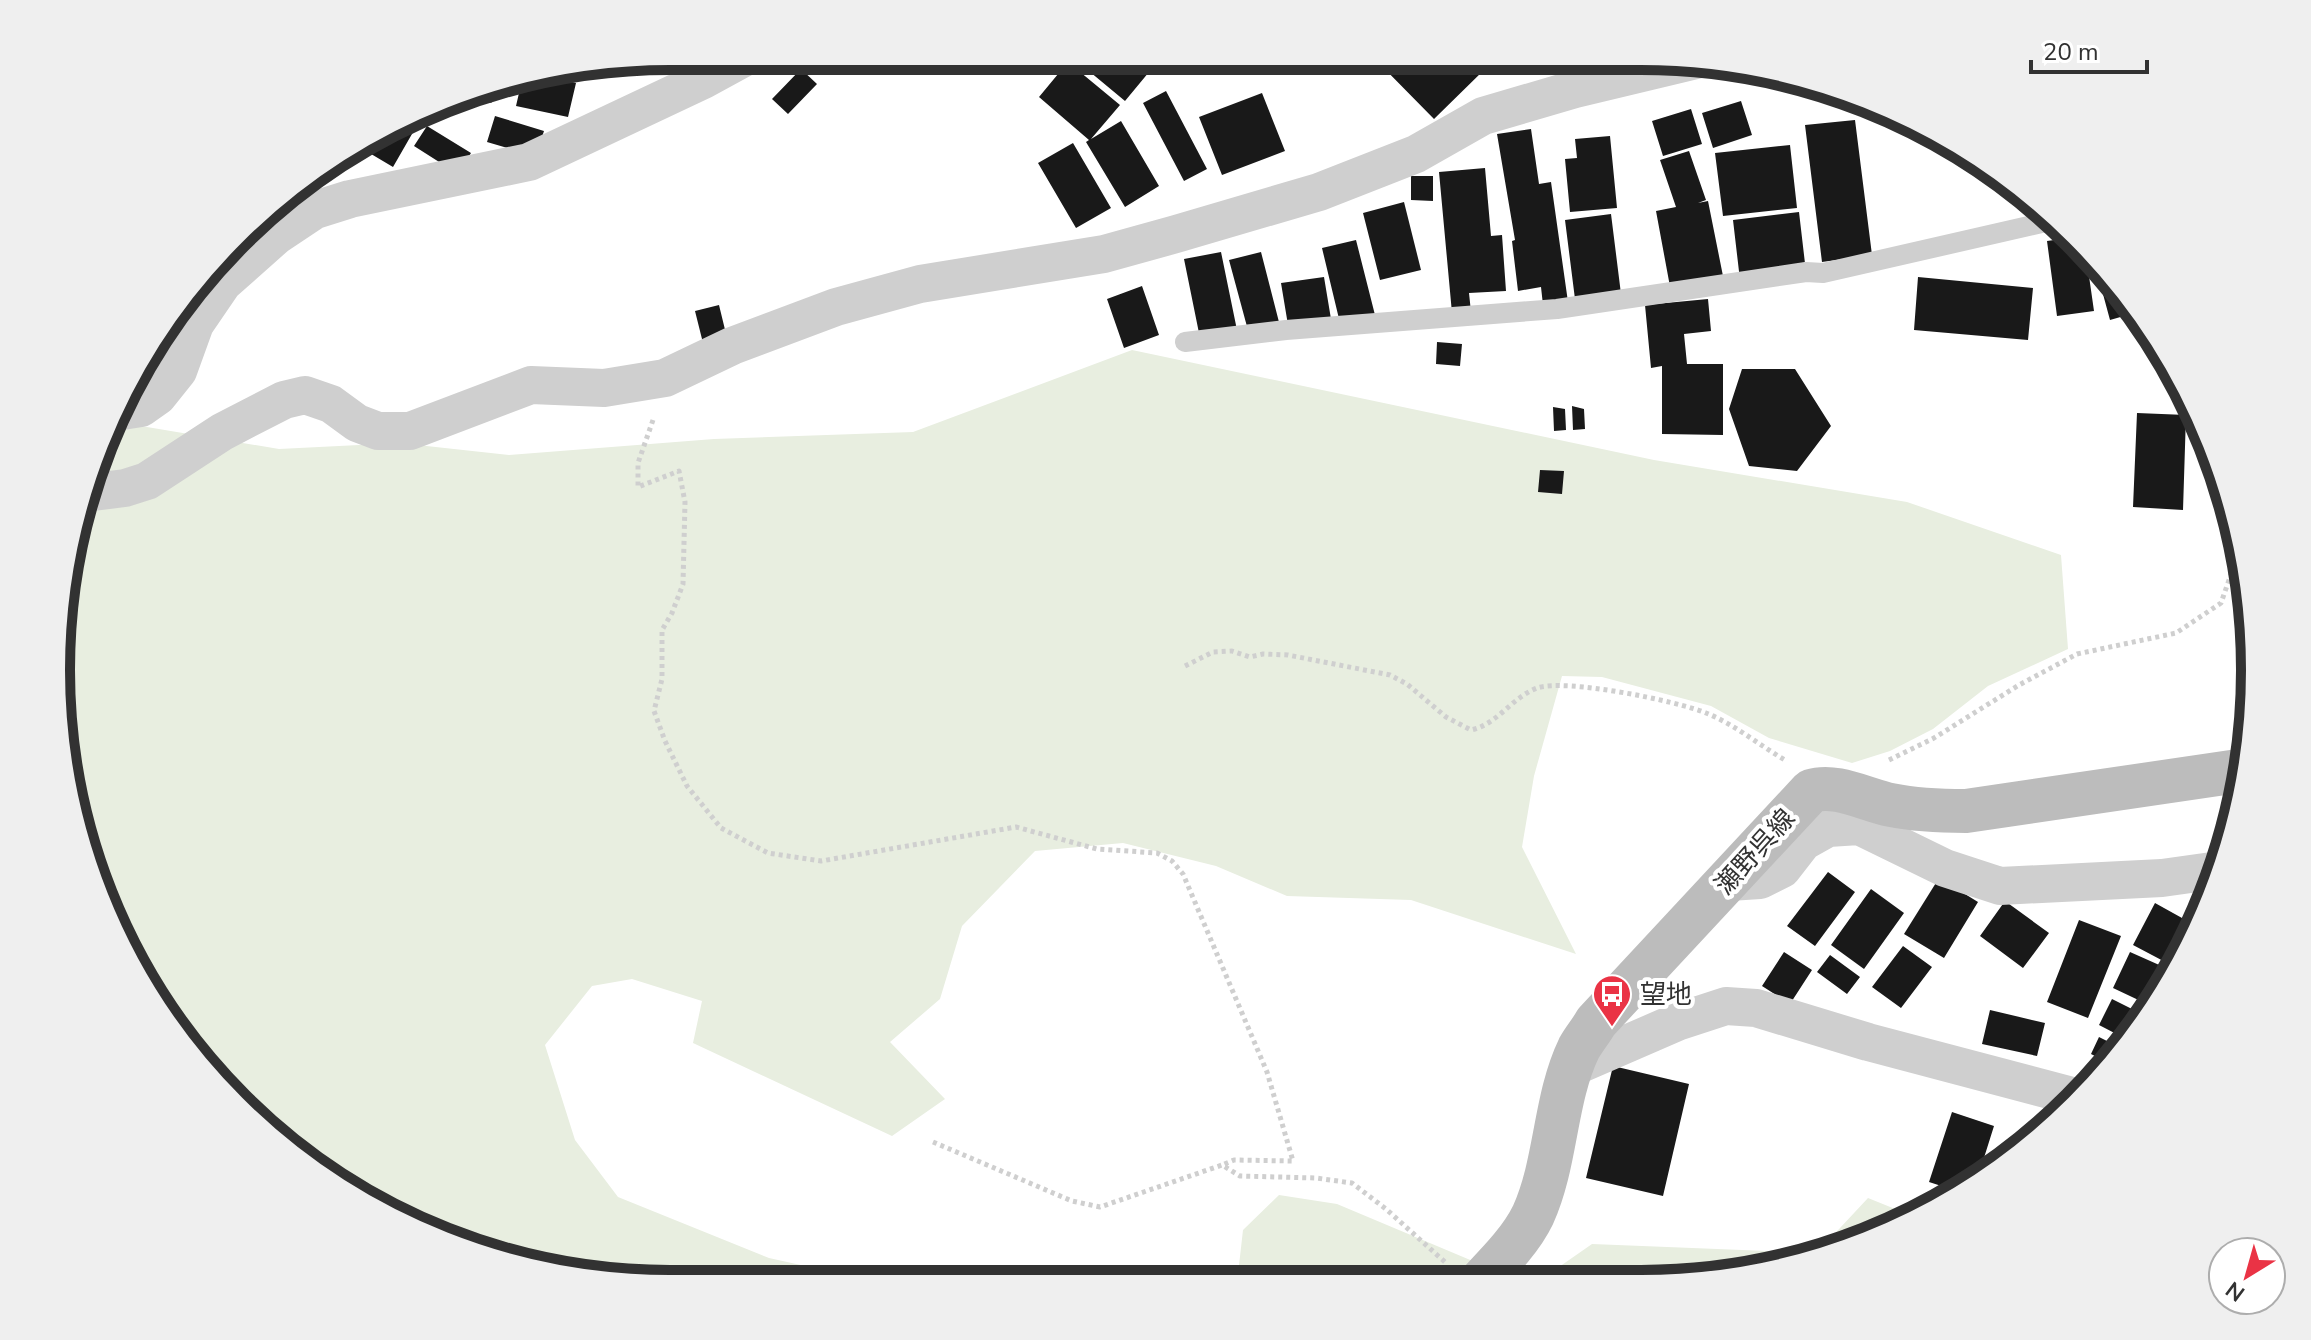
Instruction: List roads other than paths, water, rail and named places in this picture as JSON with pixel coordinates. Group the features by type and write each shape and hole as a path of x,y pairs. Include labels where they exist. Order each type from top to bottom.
{"main road":[{"name":"瀬野呉線","path":"1484,1270 1497,1264 1532,1217 1542,1191 1571,1068 1580,1046 1596,1022 1811,791 1822,787 1888,804 1925,810 1966,811 2232,772"}],"street":[{"path":"130,410 141,408 158,396 178,371 195,324 223,283 276,236 315,210 350,199 529,162 721,70"},
{"path":"97,491 147,481 222,432 284,400 305,395 331,404 357,423 378,431 410,431 531,385 604,388 665,378 732,346 836,307 920,284 1104,254 1176,234 1319,192 1416,154 1483,116 1653,70"},
{"path":"1729,882 1760,880 1782,869 1803,842 1828,828 1859,826 1945,868 2000,886 2162,878 2206,872"},
{"path":"1571,1068 1677,1022 1726,1006 1756,1008 1868,1042 2065,1094"}],"lane":[{"path":"1185,342 1286,330 1557,309 1806,272 1823,273 2041,223"}],"place":[{"name":"望地","path":"1612,1028"}]}
